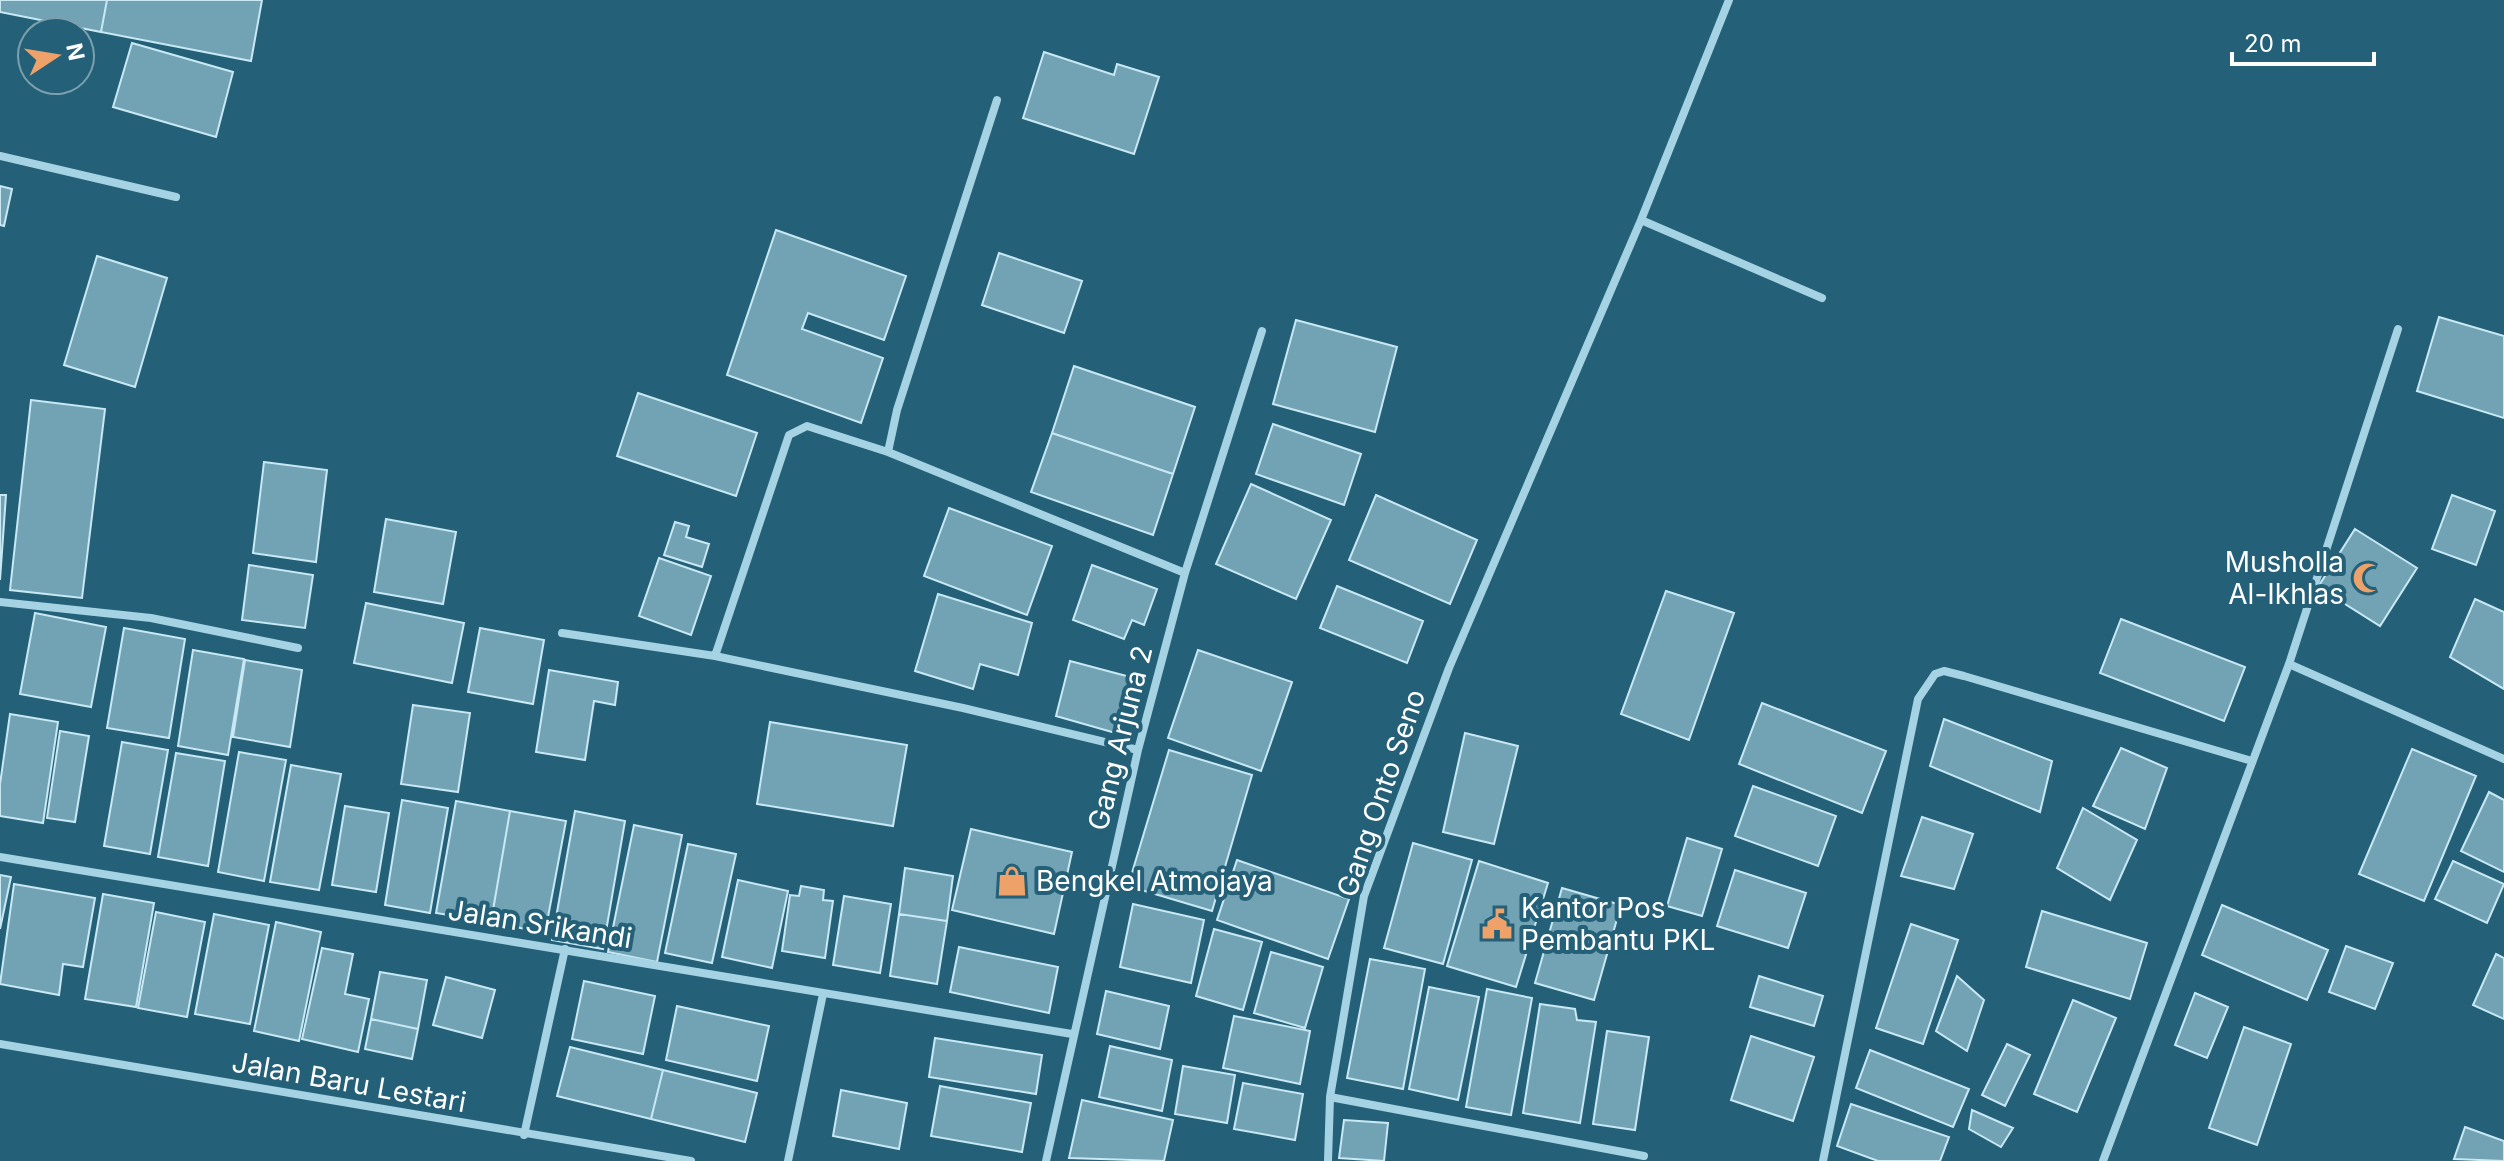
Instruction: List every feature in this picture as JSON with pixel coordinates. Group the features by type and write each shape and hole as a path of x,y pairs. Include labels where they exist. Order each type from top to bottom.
{"street":[{"name":"Gang Onto Seno","path":"1328,1161 1330,1097 1364,896 1449,668 1641,220 1729,0"},
{"path":"888,452 897,410 997,100"},
{"path":"0,156 176,197"},
{"path":"1641,220 1822,298"},
{"path":"2103,1161 2289,664 2398,329"},
{"name":"Gang Arjuna 2","path":"1046,1161 1138,750 1185,573 1262,331"},
{"path":"715,656 789,435 807,426 888,452 1185,573"},
{"path":"0,602 151,618 298,648"},
{"path":"562,633 715,656 1138,750"},
{"path":"2289,664 2504,759"},
{"path":"1823,1161 1918,699 1928,680 1944,671 1964,676 2252,761"},
{"name":"Jalan Srikandi","path":"0,857 1072,1034"},
{"path":"524,1135 565,949"},
{"path":"788,1161 823,994"},
{"name":"Jalan Baru Lestari","path":"0,1044 691,1161"},
{"path":"1330,1097 1644,1156"}],"building":[{"path":"0,0 107,0 101,32 96,31 96,16 20,16 0,12"},
{"path":"107,0 262,0 251,61 101,32"},
{"path":"132,43 233,72 216,137 113,107"},
{"path":"1044,52 1114,75 1117,64 1159,77 1134,154 1023,118"},
{"path":"0,186 12,189 4,226 0,225"},
{"path":"776,230 906,276 884,340 808,313 802,329 883,358 861,423 727,375"},
{"path":"999,253 1082,281 1064,333 982,305"},
{"path":"97,256 167,278 135,387 64,365"},
{"path":"2439,317 2504,336 2504,418 2417,391"},
{"path":"1296,320 1397,347 1375,432 1273,404"},
{"path":"1074,366 1195,407 1173,474 1052,433"},
{"path":"638,393 757,433 736,496 617,456"},
{"path":"31,400 105,409 82,598 10,590"},
{"path":"1273,424 1361,454 1344,505 1256,474"},
{"path":"1052,433 1173,474 1153,535 1031,492"},
{"path":"264,462 327,470 316,562 253,553"},
{"path":"1251,484 1331,520 1296,599 1216,564"},
{"path":"0,495 6,495 0,580"},
{"path":"1376,495 1477,540 1450,604 1349,560"},
{"path":"2452,495 2495,511 2476,565 2432,549"},
{"path":"949,508 1052,546 1027,615 924,576"},
{"path":"386,519 456,532 443,604 374,592"},
{"path":"675,522 689,526 686,537 709,544 702,567 664,555"},
{"name":"Musholla Al-Ikhlas","path":"2355,529 2417,568 2380,626 2318,587"},
{"path":"659,558 711,576 691,635 639,616"},
{"path":"249,565 313,575 305,628 242,620"},
{"path":"1092,565 1157,589 1144,625 1132,620 1124,639 1073,620"},
{"path":"1337,586 1423,621 1407,663 1320,628"},
{"path":"1666,591 1734,613 1689,740 1621,714"},
{"path":"938,594 1032,623 1018,675 980,664 973,689 915,671"},
{"path":"2475,599 2504,612 2504,689 2450,657"},
{"path":"366,603 464,623 452,683 354,663"},
{"path":"35,613 106,627 91,707 20,694"},
{"path":"2121,619 2245,667 2224,721 2100,673"},
{"path":"124,628 185,639 169,738 107,728"},
{"path":"480,628 544,640 533,704 468,692"},
{"path":"193,650 244,659 228,755 178,746"},
{"path":"1198,650 1292,682 1261,771 1168,738"},
{"path":"245,660 302,670 290,747 233,737"},
{"path":"1070,661 1134,678 1119,734 1056,716"},
{"path":"549,670 618,682 615,705 594,701 585,760 536,752"},
{"path":"1762,703 1886,751 1862,813 1739,764"},
{"path":"413,705 470,713 458,792 401,784"},
{"path":"10,714 58,722 43,823 0,816 0,784"},
{"path":"1944,719 2052,761 2040,812 1930,766"},
{"path":"770,722 907,745 893,826 757,804"},
{"path":"60,731 89,736 75,822 47,818"},
{"path":"1465,733 1518,746 1494,844 1443,832"},
{"path":"122,742 168,750 150,854 104,846"},
{"path":"2121,748 2167,768 2145,829 2093,806"},
{"path":"2412,749 2476,776 2424,901 2359,874"},
{"path":"1169,750 1252,775 1212,911 1128,886"},
{"path":"239,752 286,760 264,881 218,872"},
{"path":"176,753 225,761 208,866 158,857"},
{"path":"291,765 341,774 319,890 270,882"},
{"path":"1753,786 1836,816 1818,866 1735,836"},
{"path":"2489,792 2504,800 2504,872 2461,851"},
{"path":"402,800 448,808 430,913 385,905"},
{"path":"456,801 510,811 491,922 436,913"},
{"path":"345,806 389,813 376,892 332,885"},
{"path":"2083,808 2137,840 2110,900 2057,868"},
{"path":"510,811 566,821 545,933 491,922"},
{"path":"575,811 625,821 603,949 552,940"},
{"path":"1922,817 1973,834 1954,889 1901,876"},
{"path":"634,825 682,835 657,962 608,952"},
{"name":"Bengkel Atmojaya","path":"971,829 1072,852 1054,934 952,910"},
{"path":"1687,838 1722,849 1702,916 1667,906"},
{"path":"1413,843 1472,860 1443,964 1384,948"},
{"path":"688,844 736,854 712,963 665,953"},
{"path":"1237,860 1349,899 1328,959 1217,920"},
{"name":"Kantor Pos Pembantu PKL","path":"1479,861 1548,883 1516,987 1447,966"},
{"path":"2453,861 2504,884 2487,923 2435,899"},
{"path":"905,868 953,876 947,921 899,914"},
{"path":"1735,870 1806,893 1788,948 1717,926"},
{"path":"0,875 11,877 0,929"},
{"path":"738,880 788,891 772,968 722,957"},
{"path":"14,884 95,898 83,967 63,964 59,995 0,984"},
{"path":"801,886 824,890 823,900 833,901 825,958 782,951 790,895 799,896"},
{"path":"1562,888 1621,905 1594,1000 1535,983"},
{"path":"103,894 154,903 136,1007 85,999"},
{"path":"844,896 891,904 880,973 833,965"},
{"path":"1133,904 1204,920 1191,983 1120,967"},
{"path":"2222,905 2328,950 2307,1000 2202,955"},
{"path":"2042,911 2147,943 2130,999 2026,967"},
{"path":"156,912 205,922 187,1017 138,1008"},
{"path":"214,914 269,925 250,1024 195,1014"},
{"path":"899,914 947,921 937,984 890,976"},
{"path":"276,922 321,932 299,1041 254,1031"},
{"path":"1911,924 1958,940 1923,1044 1876,1028"},
{"path":"1214,929 1262,942 1243,1010 1196,996"},
{"path":"2346,946 2393,963 2375,1009 2329,992"},
{"path":"959,947 1058,967 1049,1013 950,992"},
{"path":"322,948 353,954 345,994 369,999 358,1052 302,1039"},
{"path":"1271,952 1323,967 1305,1028 1254,1013"},
{"path":"2496,954 2504,958 2504,1019 2473,1005"},
{"path":"1370,959 1425,969 1403,1089 1347,1078"},
{"path":"380,972 427,980 418,1029 371,1019"},
{"path":"1759,976 1823,996 1814,1026 1750,1007"},
{"path":"1957,976 1984,1000 1967,1051 1936,1031"},
{"path":"446,977 495,990 482,1038 433,1025"},
{"path":"584,981 655,996 643,1054 572,1039"},
{"path":"1429,987 1479,997 1458,1100 1409,1089"},
{"path":"1487,989 1532,998 1511,1115 1466,1107"},
{"path":"1106,991 1169,1006 1160,1049 1097,1034"},
{"path":"2195,993 2228,1007 2207,1058 2175,1045"},
{"path":"2073,1000 2116,1018 2077,1112 2034,1094"},
{"path":"1540,1004 1575,1009 1577,1020 1596,1022 1580,1123 1523,1113"},
{"path":"677,1006 769,1026 757,1081 666,1060"},
{"path":"1234,1016 1310,1031 1300,1084 1223,1068"},
{"path":"371,1019 418,1029 412,1059 365,1049"},
{"path":"2244,1027 2291,1044 2257,1145 2209,1128"},
{"path":"1607,1031 1649,1037 1635,1130 1593,1124"},
{"path":"1751,1036 1814,1057 1793,1121 1731,1100"},
{"path":"935,1038 1042,1055 1036,1094 929,1077"},
{"path":"2007,1044 2030,1055 2005,1106 1982,1095"},
{"path":"1110,1046 1172,1060 1162,1111 1099,1097"},
{"path":"570,1047 663,1070 651,1119 557,1096"},
{"path":"1870,1050 1969,1089 1953,1127 1856,1088"},
{"path":"1183,1066 1235,1075 1227,1123 1175,1114"},
{"path":"663,1070 757,1093 745,1142 651,1119"},
{"path":"1243,1083 1303,1094 1295,1140 1234,1129"},
{"path":"940,1086 1031,1103 1022,1152 931,1136"},
{"path":"841,1090 907,1103 899,1149 833,1136"},
{"path":"1082,1100 1173,1120 1164,1161 1069,1158"},
{"path":"1851,1104 1949,1137 1940,1161 1878,1161 1837,1146"},
{"path":"1972,1110 2013,1128 2001,1147 1969,1129"},
{"path":"1344,1120 1388,1123 1384,1161 1339,1158"},
{"path":"2465,1127 2504,1141 2504,1161 2454,1159"}],"place":[{"name":"Musholla Al-Ikhlas","path":"2368,578"},
{"name":"Bengkel Atmojaya","path":"1012,881"},
{"name":"Kantor Pos Pembantu PKL","path":"1497,924"}]}
